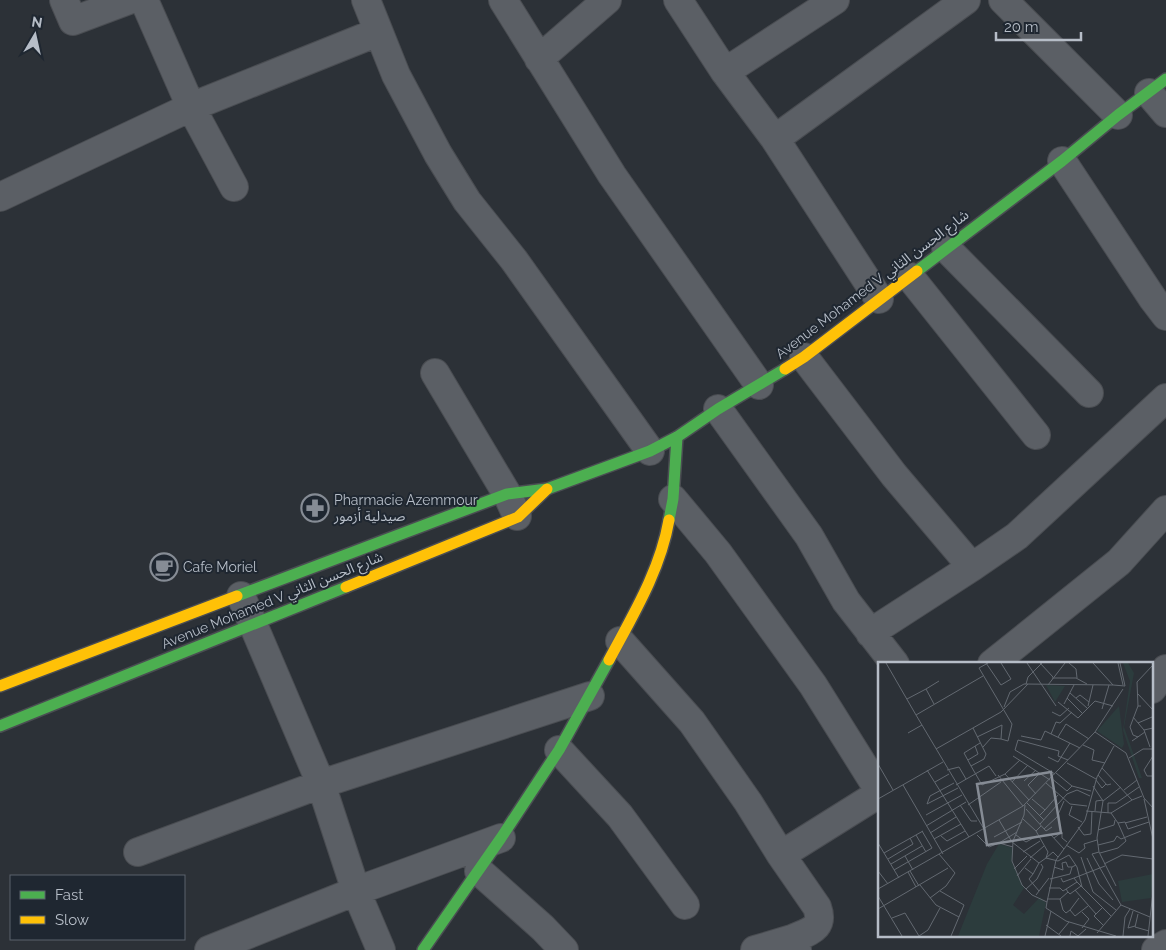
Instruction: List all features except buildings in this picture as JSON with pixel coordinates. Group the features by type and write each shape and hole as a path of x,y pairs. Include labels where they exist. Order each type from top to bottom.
{"main road":[{"name":"Avenue Mohamed V شارع الحسن الثاني","path":"0,726 252,624 547,489 650,451 677,437 718,409 804,357 1118,115 1160,95"},
{"path":"423,950 479,871 559,750 649,585 667,534 673,499 677,437"},
{"name":"Avenue Mohamed V شارع الحسن الثاني","path":"0,686 241,596 512,506 547,489"}],"street":[{"path":"64,0 73,21 130,0"},
{"path":"144,0 191,107 234,187"},
{"path":"366,0 396,75 438,154 468,201 514,260 650,451"},
{"path":"503,0 612,175 758,385"},
{"path":"539,59 607,0"},
{"path":"678,0 725,72 775,139 879,299"},
{"path":"725,72 835,0"},
{"path":"775,139 966,0"},
{"path":"1003,0 1118,115"},
{"path":"0,197 191,107 378,32"},
{"path":"1062,160 1166,316"},
{"path":"946,248 1089,393"},
{"path":"910,277 1036,435"},
{"path":"804,357 894,475 972,567"},
{"path":"435,373 512,506"},
{"path":"870,632 1017,536 1166,398"},
{"path":"718,409 809,536 846,601 893,662"},
{"path":"673,499 718,552 813,685 871,758 878,784"},
{"path":"994,662 1119,562 1166,510"},
{"path":"241,596 321,784 356,891 381,950"},
{"path":"620,641 692,722 748,802 781,855 818,906 820,913 819,923 815,929 795,945 755,950"},
{"path":"1154,686 1166,670"},
{"path":"138,852 321,784 590,696"},
{"path":"0,713 0,726"},
{"path":"559,750 620,816 685,905"},
{"path":"781,855 878,793"},
{"path":"209,950 356,891 501,838"},
{"path":"479,871 543,928 564,950"},
{"path":"1156,950 1166,944"}],"traffic: fast":[{"path":"917,271 1166,79"},
{"path":"237,596 507,494 547,489 650,451 677,437 718,409 785,369"},
{"path":"669,520 673,499 677,437"},
{"path":"0,726 346,587"},
{"path":"423,950 501,838 559,750 609,660"}],"traffic: slow":[{"path":"785,369 804,357 917,271"},
{"path":"346,587 518,517 547,489"},
{"path":"609,660 645,592 659,557 669,520"},
{"path":"0,686 237,596"}],"place":[{"name":"Pharmacie Azemmour صيدلية أزمور","path":"315,508"},
{"name":"Cafe Moriel","path":"164,567"}]}
